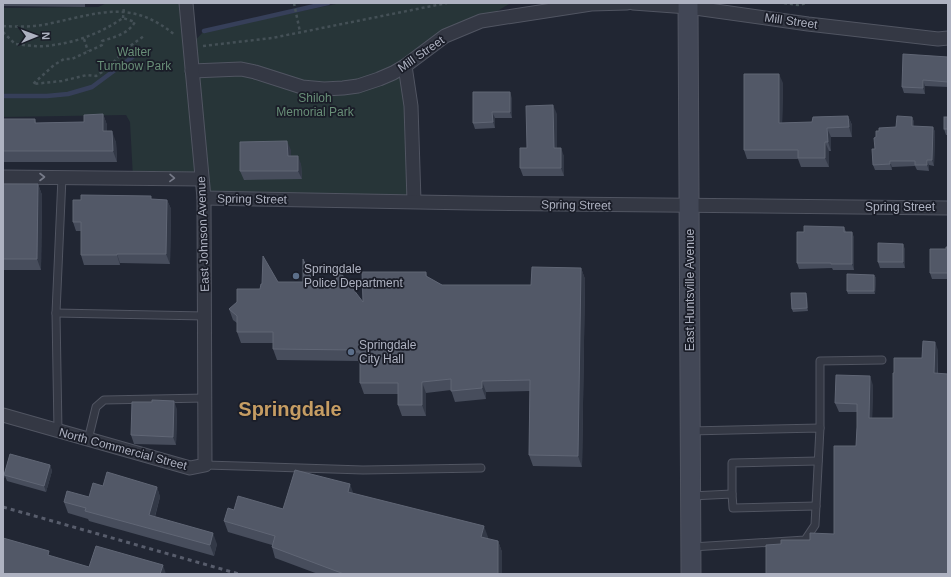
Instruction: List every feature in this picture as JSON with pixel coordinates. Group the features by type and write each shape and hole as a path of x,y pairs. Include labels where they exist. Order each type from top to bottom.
{"main road":[{"name":"East Huntsville Avenue","path":"688,5 691,574"}],"street":[{"name":"East Johnson Avenue","path":"186,3 204,198 205,465"},
{"name":"Mill Street","path":"192,71 241,69 302,87 324,89 358,86 379,79 405,66 445,36 481,21 591,4 627,3"},
{"name":"Mill Street","path":"633,3 688,5 808,24 948,38"},
{"path":"405,66 411,106 414,202"},
{"path":"3,177 202,179"},
{"name":"Spring Street","path":"204,198 472,204 948,208"},
{"name":"North Commercial Street","path":"3,415 190,468 205,465"}],"lane":[{"path":"58,431 56,313 62,177"},
{"path":"56,313 205,316"},
{"path":"690,547 804,540 815,525 820,428 820,361 882,360"},
{"path":"88,440 96,407 104,400 205,398"},
{"path":"690,431 820,428"},
{"path":"816,506 733,508 732,462 818,461"},
{"name":"North Commercial Street","path":"205,465 362,470 481,468"},
{"path":"690,496 732,494"}],"path":[{"path":"294,3 300,32"},
{"path":"209,46 235,41 272,38 447,3"},
{"path":"784,3 798,5 807,3"},
{"path":"119,7 127,7"},
{"path":"123,18 124,7"},
{"path":"3,26 34,26 107,9"},
{"path":"151,16 169,29"},
{"path":"3,32 15,44 45,46 84,39 108,28 123,18"},
{"path":"123,18 135,22 131,29 117,37 102,41 102,45 72,58 64,59 54,65 33,84 62,81 87,75 96,76 108,68 126,49 144,36"},
{"path":"84,39 88,51"}],"green space":[{"name":"Shiloh Memorial Park","path":"107,3 186,3 190,46 204,31 341,3 511,3 405,66 414,201 204,198 201,179 133,178 130,122 126,115 3,117 3,8 98,7"}],"building":[{"path":"903,54 948,57 948,82 923,80 923,88 902,87"},
{"path":"744,74 779,74 779,123 812,122 813,117 848,116 849,127 827,128 828,142 825,142 825,158 798,158 798,150 744,150"},
{"path":"473,92 510,92 510,112 492,112 493,122 473,123"},
{"path":"553,105 554,148 561,148 561,168 520,168 520,148 527,148 526,106"},
{"path":"103,114 103,131 112,131 113,151 3,151 3,119 35,119 35,123 84,122 84,115"},
{"path":"897,116 912,117 912,126 933,127 932,160 927,160 927,165 915,165 915,161 890,161 890,164 873,165 872,149 875,149 874,138 876,137 876,131 879,131 879,128 896,127"},
{"path":"944,117 948,117 948,129 944,129"},
{"path":"287,141 288,156 298,156 298,171 240,171 240,142"},
{"path":"3,184 38,184 37,259 3,259"},
{"path":"81,195 151,196 151,199 167,200 166,254 81,255 81,222 73,222 73,200 81,200"},
{"path":"804,226 844,227 844,232 852,232 852,264 797,263 797,232 804,232"},
{"path":"878,243 903,244 903,262 878,262"},
{"path":"946,247 948,247 948,273 930,273 930,249 946,249"},
{"path":"263,256 278,282 303,282 303,259 315,287 336,288 337,268 363,302 362,272 426,272 426,276 442,285 531,285 532,267 581,268 578,456 529,455 530,380 482,381 482,388 451,391 451,379 422,382 422,405 398,405 398,383 360,383 360,352 355,352 355,350 273,349 273,332 237,332 237,316 229,309 237,302 237,289 260,289 262,284"},
{"path":"847,274 874,275 874,291 847,291"},
{"path":"791,293 806,293 807,308 792,309"},
{"path":"923,341 935,342 934,373 948,374 948,574 766,574 766,545 781,544 781,540 810,540 810,533 834,534 834,446 856,446 857,427 857,404 835,403 836,375 870,376 869,418 893,418 894,358 922,358"},
{"path":"152,400 174,401 173,437 131,435 132,402 152,402"},
{"path":"10,454 50,465 44,486 4,475"},
{"path":"295,470 350,484 348,492 484,526 481,537 498,541 498,574 344,574 272,547 275,536 224,521 228,508 234,510 238,496 283,509"},
{"path":"107,472 157,487 149,515 213,533 210,545 85,511 86,508 64,502 67,491 89,497 93,483 103,486"},
{"path":"3,538 49,551 48,555 89,567 96,546 163,565 160,574 3,574"}],"waterway":[{"path":"204,31 328,3"},
{"path":"3,96 47,96 68,94 92,87 142,50"}],"railway":[{"path":"3,507 239,574"}],"place":[{"name":"Springdale Police Department","path":"296,276"},
{"name":"Springdale City Hall","path":"351,352"}],"district":[{"name":"Springdale","path":"290,409"}],"park label":[{"name":"Walter Turnbow Park","path":"134,59"}]}
